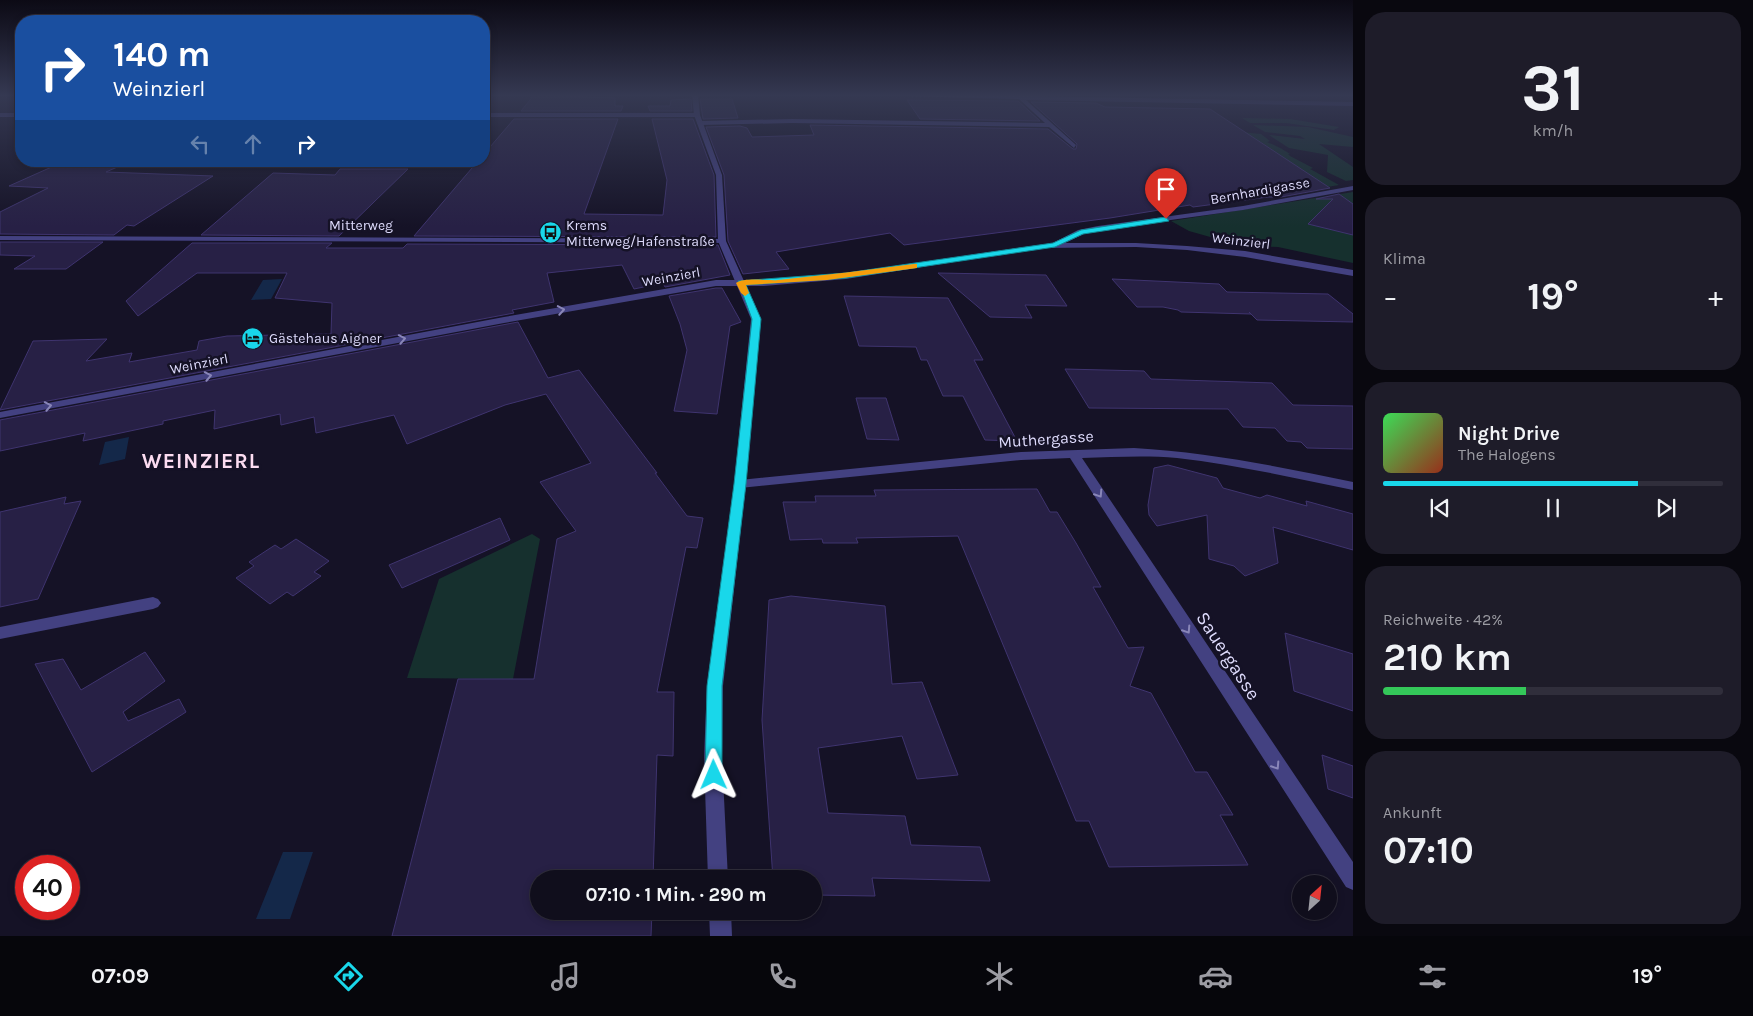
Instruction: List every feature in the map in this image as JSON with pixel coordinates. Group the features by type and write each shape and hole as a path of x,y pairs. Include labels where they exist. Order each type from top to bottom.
{"street":[{"path":"706,139 719,175 722,241 756,319 740,484 715,686 713,757 718,870"},
{"path":"1066,139 1074,146"},
{"name":"Bernhardigasse","path":"1055,245 1081,232 1098,228 1243,208 1353,188"},
{"name":"Mitterweg","path":"0,238 722,241"},
{"name":"Weinzierl","path":"0,415 504,320 716,283 764,283 846,276 1055,245 1136,245 1188,248 1245,254 1353,273"},
{"name":"Muthergasse","path":"740,484 1073,452 1176,454 1242,463 1353,486"},
{"name":"Sauergasse","path":"1073,452 1353,880"},
{"path":"0,633 153,603"},
{"path":"720,920 721,936"}],"green space":[{"path":"1244,139 1267,139 1270,141 1267,142 1277,146 1290,154 1288,154 1290,156 1313,168 1310,169 1339,185 1327,187"},
{"path":"1275,139 1353,139 1353,147 1319,144 1353,167 1353,180 1346,181 1327,172 1328,155 1289,148"},
{"path":"1353,192 1353,263 1278,247 1242,246 1189,231 1171,221"},
{"path":"532,534 540,539 513,679 407,678 439,579"}],"water":[{"path":"282,279 271,299 251,300 263,280"},
{"path":"129,437 125,459 99,465 105,442"},
{"path":"283,852 313,852 290,919 256,919"}],"building":[{"path":"497,139 611,139 584,214 663,215 667,180 657,139 700,139 714,175 716,237 414,236 473,167 490,167 490,147"},
{"path":"710,139 1060,139 1073,149 1076,149 1077,144 1071,139 1255,139 1330,188 1281,197 1193,207 1190,205 1110,218 904,245 890,233 776,252 789,269 743,274 728,241 724,175"},
{"path":"52,167 117,167 106,172 213,176 134,226 127,225 114,235 0,234 0,212 48,188 9,186"},
{"path":"340,169 408,169 339,236 201,235 273,173 335,175"},
{"path":"1339,194 1353,204 1353,235 1308,224 1333,199 1316,199"},
{"path":"0,242 103,242 66,269 14,269 35,256 0,255"},
{"path":"192,243 332,243 326,248 403,248 407,244 718,245 730,275 665,287 663,283 634,289 622,265 547,273 554,302 512,310 514,313 0,410 33,341 107,339 86,361 132,353 129,362 197,350 199,341 227,336 331,334 332,303 275,298 287,273 197,273 138,316 126,301"},
{"path":"938,273 1046,275 1067,306 1025,305 1032,318 990,317"},
{"path":"1112,279 1219,284 1227,292 1328,294 1353,314 1353,322 1257,320 1251,314 1181,312 1163,307 1137,307"},
{"path":"722,288 741,322 730,326 717,414 674,411 687,350 680,324 669,296"},
{"path":"844,296 948,298 983,360 974,360 1017,441 985,440 963,396 943,396 927,360 921,360 916,347 859,346"},
{"path":"518,322 548,378 579,370 687,516 703,518 697,548 686,547 657,692 674,692 673,756 657,755 653,870 530,870 530,920 652,920 651,936 392,936 458,679 534,679 557,539 576,531 540,482 591,463 546,394 505,405 407,444 394,415 316,433 314,417 281,425 280,414 214,429 215,410 163,421 163,424 83,441 85,433 0,451 0,420"},
{"path":"1065,369 1144,371 1151,379 1272,383 1293,405 1353,406 1353,449 1307,448 1301,442 1287,441 1275,428 1243,427 1228,409 1089,408"},
{"path":"856,398 886,398 899,440 867,439"},
{"path":"1168,465 1217,478 1223,488 1260,498 1267,495 1307,506 1306,501 1353,514 1353,550 1273,527 1278,563 1245,576 1234,566 1209,559 1207,515 1157,526 1149,515 1148,505 1154,468"},
{"path":"1037,489 1050,512 1057,512 1076,543 1101,587 1093,587 1128,648 1144,647 1130,686 1151,693 1195,772 1207,772 1233,815 1220,815 1248,865 1109,867 1089,821 1076,821 958,536 856,538 858,543 823,543 822,539 790,540 783,502 816,502 815,496 876,496 874,490"},
{"path":"66,497 64,504 81,501 38,599 0,607 0,512"},
{"path":"500,518 510,540 402,588 389,565"},
{"path":"296,539 329,561 314,572 321,576 293,596 287,592 270,604 236,578 254,566 249,562 275,545 281,549"},
{"path":"791,596 885,606 892,684 922,682 958,775 917,779 902,736 818,748 828,813 905,816 911,845 980,847 990,881 872,878 875,896 822,895 822,870 772,870 762,720 769,600"},
{"path":"1285,633 1353,654 1353,711 1294,691"},
{"path":"145,652 165,681 123,712 128,721 179,699 186,712 92,772 35,664 63,659 81,690"},
{"path":"1322,755 1353,766 1353,798 1328,789"}],"slow traffic":[{"path":"745,293 740,283 827,278 914,266"}],"place":[{"name":"Krems Mitterweg/Hafenstraße","path":"550,233"},
{"name":"Gästehaus Aigner","path":"253,338"}],"district":[{"name":"WEINZIERL","path":"201,461"}],"route":[{"path":"714,775 715,686 740,484 756,319 740,283 764,283 846,276 1055,245 1081,232 1098,228 1166,219"}]}
